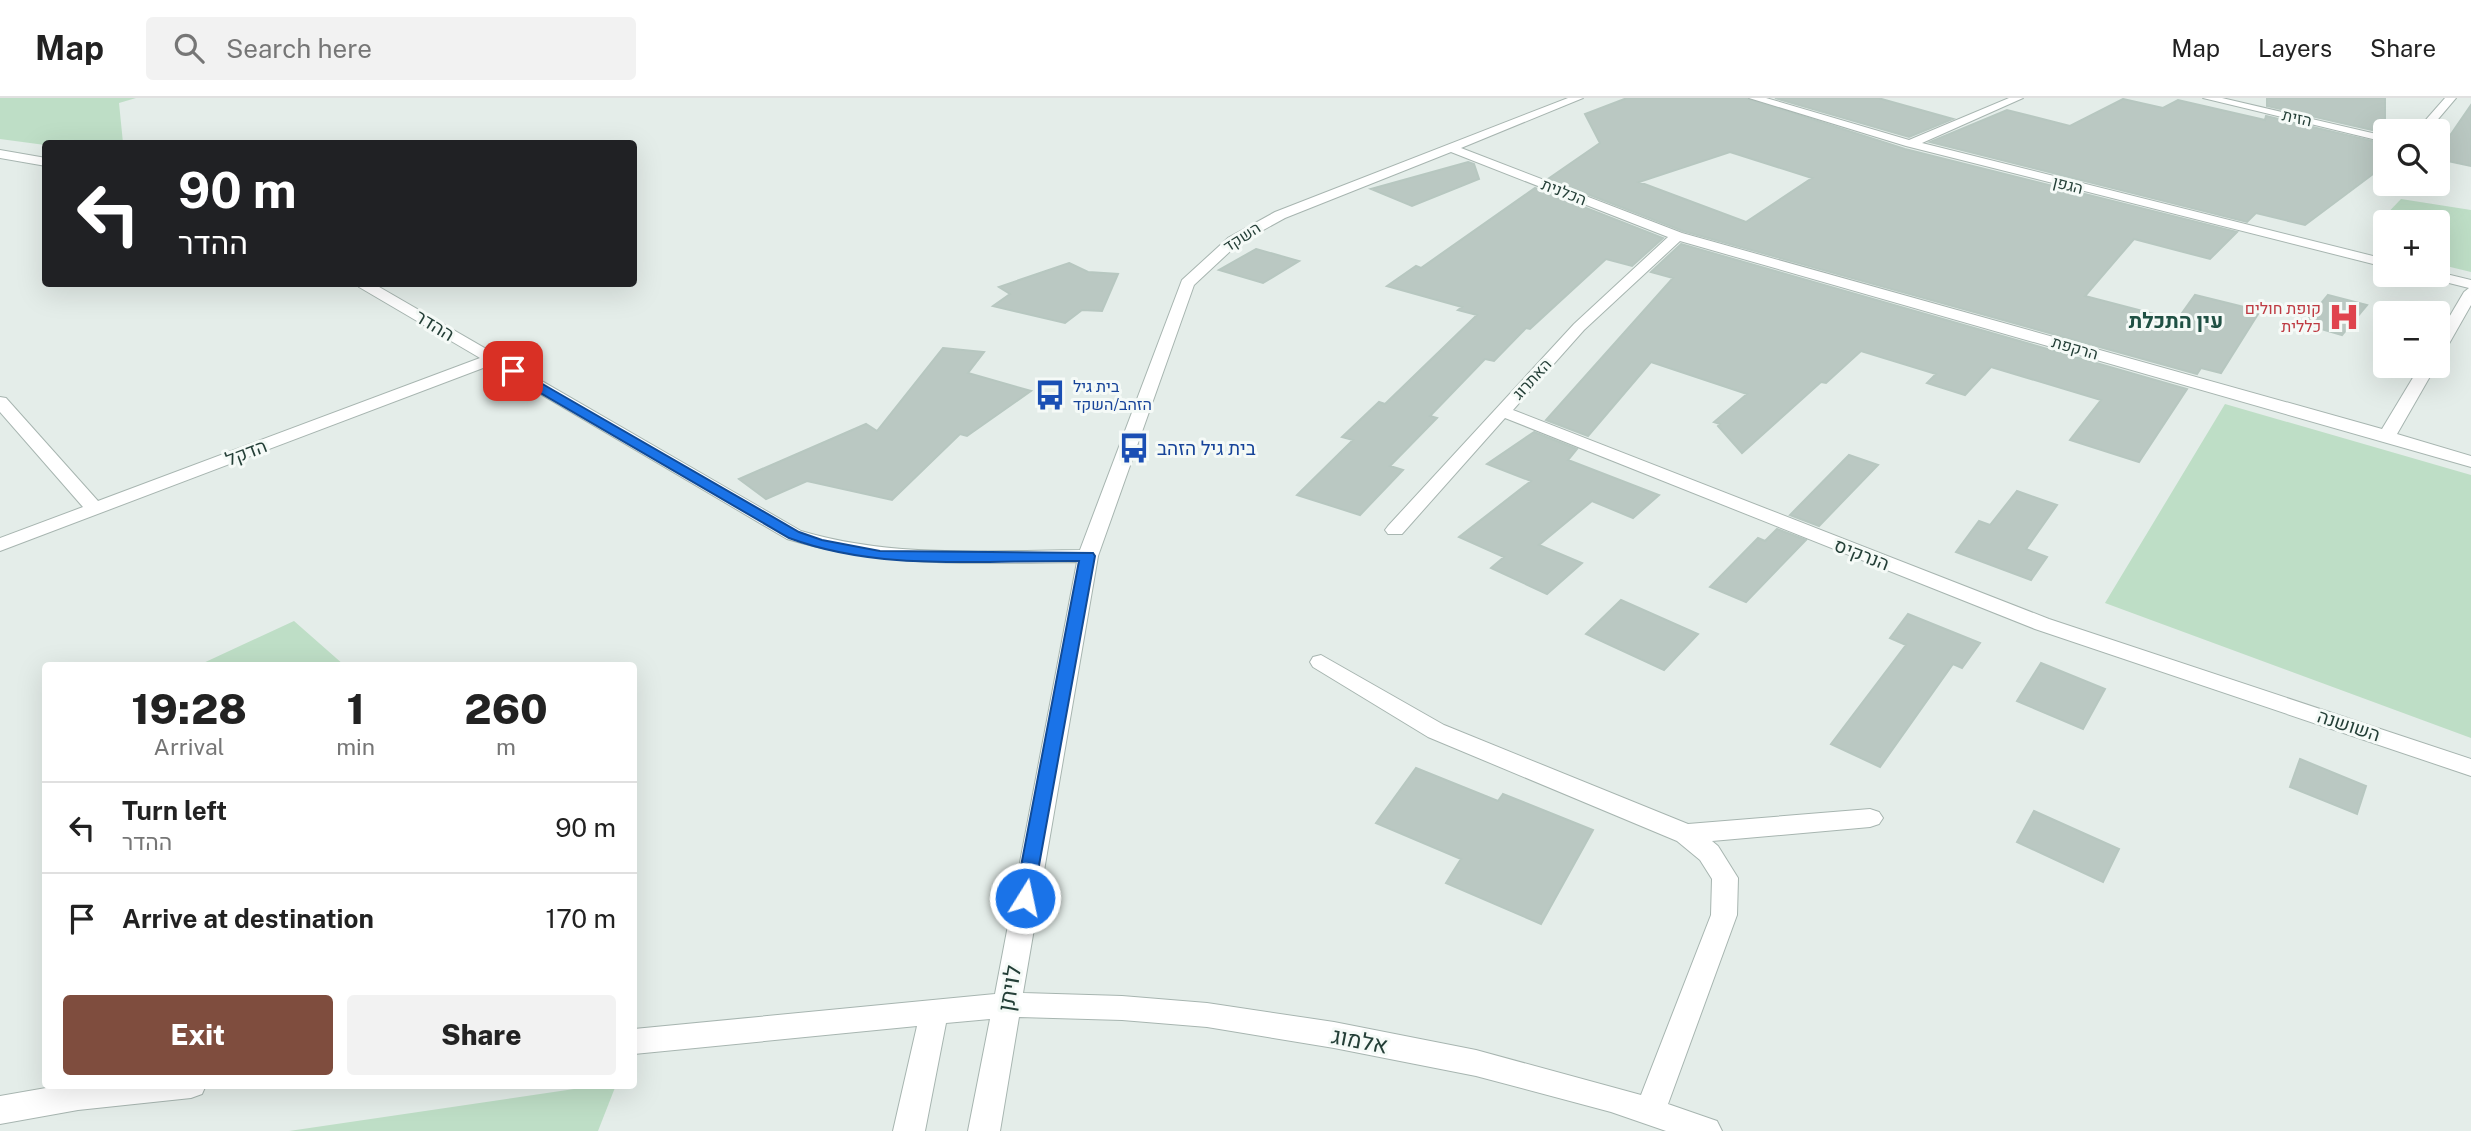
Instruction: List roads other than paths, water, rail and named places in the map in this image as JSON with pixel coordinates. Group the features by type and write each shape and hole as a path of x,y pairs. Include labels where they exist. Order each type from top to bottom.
{"street":[{"name":"השקד","path":"1088,556 1187,283 1233,241 1280,215 1578,98"},
{"name":"הגפן","path":"1754,98 1910,144 2373,260"},
{"path":"1910,144 2018,98"},
{"name":"הזית","path":"2208,98 2373,136"},
{"path":"2433,119 2451,98"},
{"name":"הכלנית","path":"1451,148 1677,236"},
{"path":"0,154 42,161"},
{"name":"האתרוג","path":"1395,530 1580,327 1677,236"},
{"name":"הרקפת","path":"1677,236 2471,462"},
{"path":"2450,279 2471,284"},
{"name":"ההדר","path":"370,287 794,535 818,544 880,555 1088,556"},
{"path":"2450,328 2471,292"},
{"name":"הדקל","path":"0,545 492,359"},
{"path":"2387,436 2421,378"},
{"path":"0,402 95,509"},
{"name":"הנרקיס","path":"1502,411 2042,624 2227,684"},
{"name":"לויתן","path":"984,1131 1088,556"},
{"path":"1321,662 1436,730 1686,834 1709,853 1725,878 1724,915 1650,1112"},
{"name":"השושנה","path":"2227,684 2471,768"},
{"path":"1686,834 1870,818"},
{"name":"אלמוג","path":"637,1042 1005,1005 1122,1008 1207,1015 1322,1033 1476,1063 1611,1098 1706,1131"},
{"path":"909,1131 934,1013"},
{"path":"0,1110 78,1096 150,1089"}],"place":[{"name":"קופת חולים כללית","path":"2344,317"},
{"name":"בית גיל הזהב/השקד","path":"1050,395"},
{"name":"בית גיל הזהב","path":"1134,448"}],"district":[{"name":"עין התכלת","path":"2176,320"}]}
